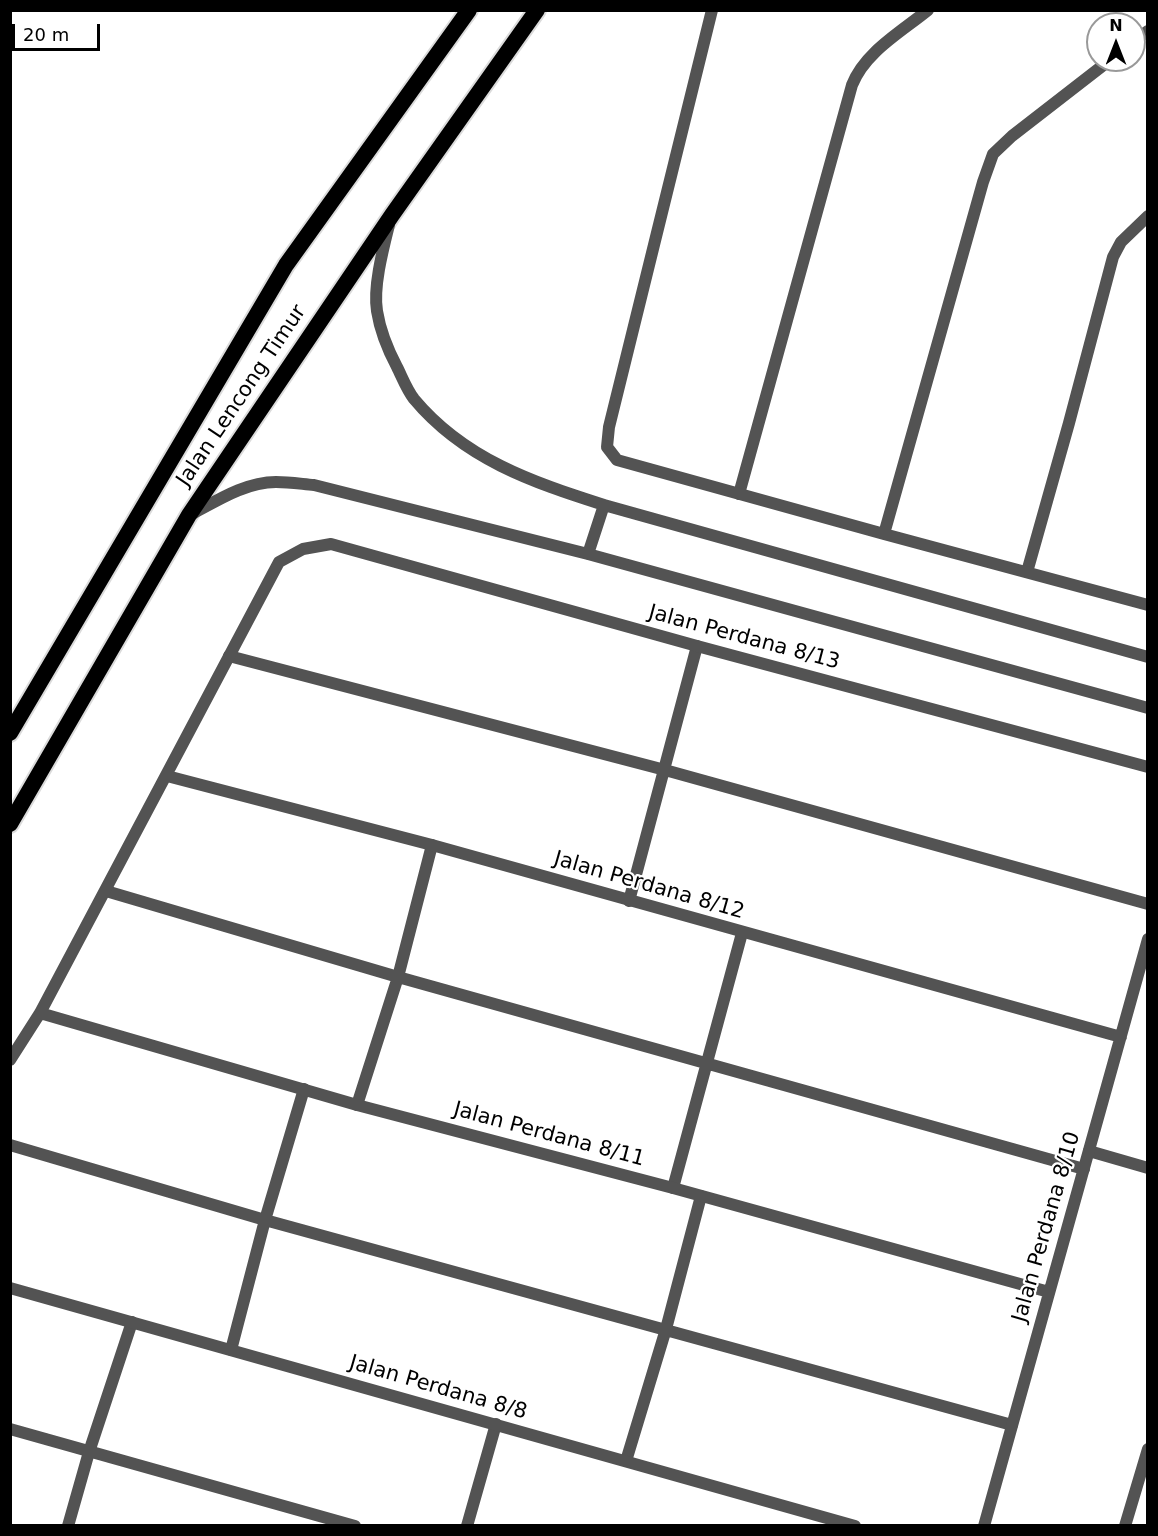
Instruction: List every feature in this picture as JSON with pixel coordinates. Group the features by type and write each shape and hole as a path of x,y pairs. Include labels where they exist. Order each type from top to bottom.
{"highway":[{"name":"Jalan Lencong Timur","path":"10,733 286,265 469,10"},
{"name":"Jalan Lencong Timur","path":"10,824 189,515 392,215 537,10"}],"street":[{"path":"712,10 609,427 607,447 617,460 1148,605"},
{"path":"739,494 852,85 858,70 876,50 928,10"},
{"path":"884,534 982,182 993,154 1012,136 1095,72"},
{"path":"392,215 380,264 377,310 388,350 413,398 444,429 489,461 541,485 604,505 1148,657"},
{"path":"1027,572 1113,257 1121,242 1148,216"},
{"path":"189,515 228,494 256,485 274,482 314,485 588,554 1148,708"},
{"path":"588,554 604,505"},
{"name":"Jalan Perdana 8/13","path":"229,656 279,562 303,549 332,544 697,646 1148,767"},
{"path":"628,901 697,646"},
{"path":"10,1060 40,1013 229,656 664,770 1148,904"},
{"name":"Jalan Perdana 8/12","path":"167,776 432,845 1121,1037"},
{"path":"357,1105 398,977 432,845"},
{"path":"106,891 398,977 1084,1169"},
{"path":"673,1188 742,933"},
{"name":"Jalan Perdana 8/10","path":"984,1526 1148,939"},
{"name":"Jalan Perdana 8/11","path":"40,1013 357,1105 673,1188 1049,1292"},
{"path":"231,1350 265,1220 304,1089"},
{"path":"10,1145 265,1220 1012,1425"},
{"path":"1089,1151 1148,1168"},
{"path":"626,1461 666,1329 701,1196"},
{"name":"Jalan Perdana 8/8","path":"10,1288 855,1526"},
{"path":"68,1526 89,1452 132,1322"},
{"path":"467,1526 496,1424"},
{"path":"10,1428 355,1526"},
{"path":"1125,1526 1148,1449"}]}
